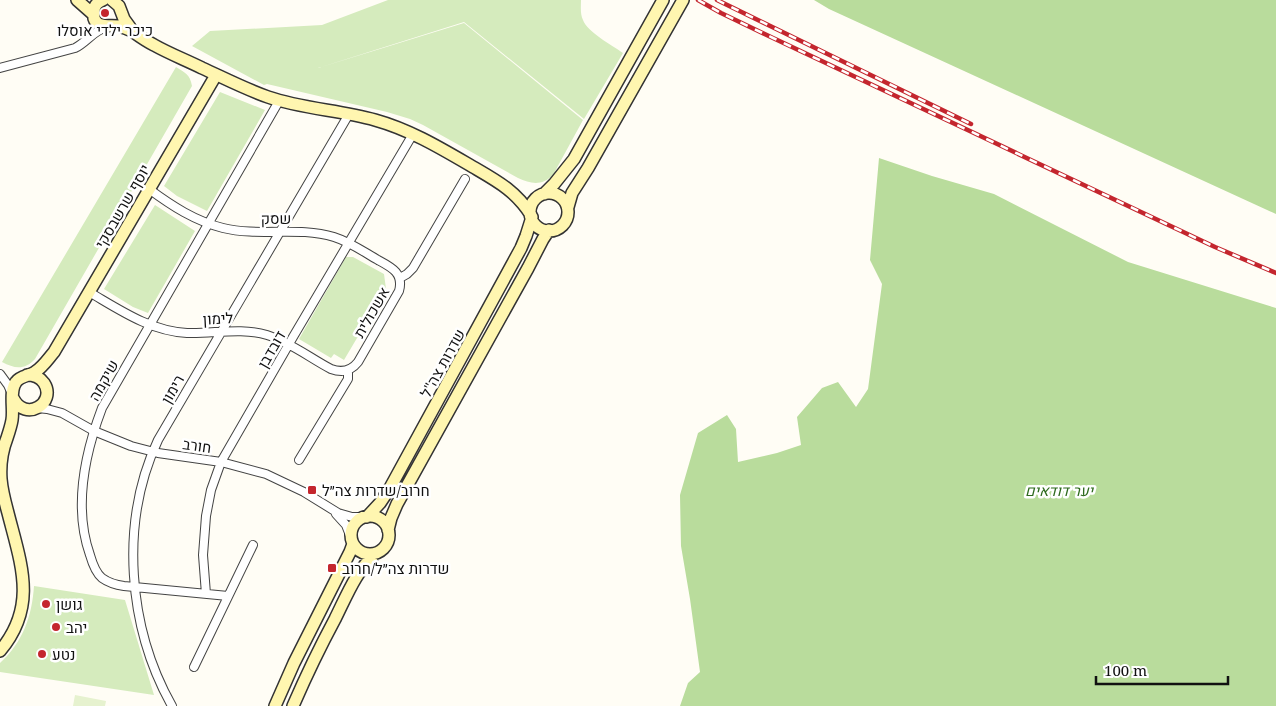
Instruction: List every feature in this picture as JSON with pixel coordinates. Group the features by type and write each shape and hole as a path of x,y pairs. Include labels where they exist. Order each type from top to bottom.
{"main road":[{"path":"76,0 101,25 122,27 163,50 250,90 300,106 383,122 434,144 502,184 520,198 534,223 544,230 558,228 565,223 572,193 683,0"},
{"path":"82,0 94,2 102,0"},
{"path":"94,17 94,9 102,0"},
{"path":"531,216 533,203 536,198 554,184 574,159 663,0"},
{"path":"110,26 118,21 118,5"},
{"path":"118,5 125,22 135,33"},
{"name":"יוסף שרשבסקי","path":"24,376 38,370 54,352 216,74"},
{"path":"502,184 525,193 550,193 558,195 565,201 568,207"},
{"name":"שדרות צה\"ל","path":"366,517 380,504 394,480 522,248 530,226 531,216"},
{"name":"שדרות צה\"ל","path":"388,530 397,504 543,239 550,230"},
{"name":"יוסף שרשבסקי","path":"46,390 47,373 54,352"},
{"path":"0,651 16,628 24,598 20,560 3,493 1,477 2,453 13,414 14,385 24,376 37,377 42,380 46,390 44,403 23,415 9,431"},
{"path":"13,397 17,405 22,408 36,409"},
{"path":"275,706 294,663 350,552 352,530 355,524 366,517 376,517 385,524 388,530 387,544 366,562 358,574 293,706"},
{"path":"352,541 356,548 364,553 376,553"}],"street":[{"path":"90,37 94,28 94,17"},
{"path":"0,68 75,48 83,44 101,28 110,26"},
{"name":"שיקמה","path":"228,596 134,587 116,584 103,578 98,574 86,544 83,530 82,501 85,473 94,431 102,408 280,100"},
{"name":"רימון","path":"172,706 155,668 144,636 134,587 134,543 137,512 143,482 158,440 349,114"},
{"name":"דובדבן","path":"206,594 203,555 206,516 211,490 221,462 413,134"},
{"name":"אשכולית","path":"300,460 348,379 348,370 358,362 397,295 401,286 400,278 408,274 413,268 465,179"},
{"name":"שסק","path":"149,189 173,207 192,217 237,231 305,232 334,237 349,243 391,267 400,278"},
{"name":"לימון","path":"89,292 132,318 149,325 169,331 186,333 222,331 260,333 289,344 335,370 340,372 348,370"},
{"path":"0,374 14,378 24,376"},
{"path":"0,374 8,385 13,397"},
{"name":"חורב","path":"46,390 50,400 62,413"},
{"name":"חורב","path":"36,409 50,409 62,413 94,431 153,452 221,462 252,470 280,480 304,492 338,513 349,517 366,517"},
{"name":"חורב","path":"326,506 344,522 352,541"},
{"path":"194,667 253,545"}],"green space":[{"path":"388,0 581,0 581,15 585,25 623,53 584,119 464,22 318,68 464,23 583,120 553,175 545,181 536,183 518,178 410,119 267,84 264,85 192,46 210,31 322,25"},
{"path":"814,0 1276,0 1276,214 829,9"},
{"path":"176,67 188,76 192,86 35,359 24,367 11,366 2,362"},
{"path":"220,92 265,110 207,211 177,196 164,186"},
{"name":"יער דודאים","path":"879,158 994,194 1128,262 1276,308 1276,706 680,706 688,683 700,672 681,546 680,495 698,433 727,415 736,429 738,462 777,453 801,445 797,417 822,388 838,382 856,407 868,389 882,284 870,260"},
{"path":"155,205 195,231 148,313 133,307 104,289"},
{"path":"346,257 353,257 384,274 386,289 344,360 334,354 331,358 299,339"},
{"path":"34,586 125,600 154,695 0,672 0,663 15,646 25,628 31,608"},
{"path":"75,695 106,701 105,706 73,706"}],"railway":[{"path":"698,0 773,38 1215,247 1276,273"},
{"path":"717,0 971,124"}],"place":[{"name":"כיכר ילדי אוסלו","path":"105,13"},
{"name":"חרוב/שדרות צה״ל","path":"312,490"},
{"name":"שדרות צה״ל/חרוב","path":"332,568"},
{"name":"גושן","path":"46,604"},
{"name":"יהב","path":"56,627"},
{"name":"נטע","path":"42,654"}]}
